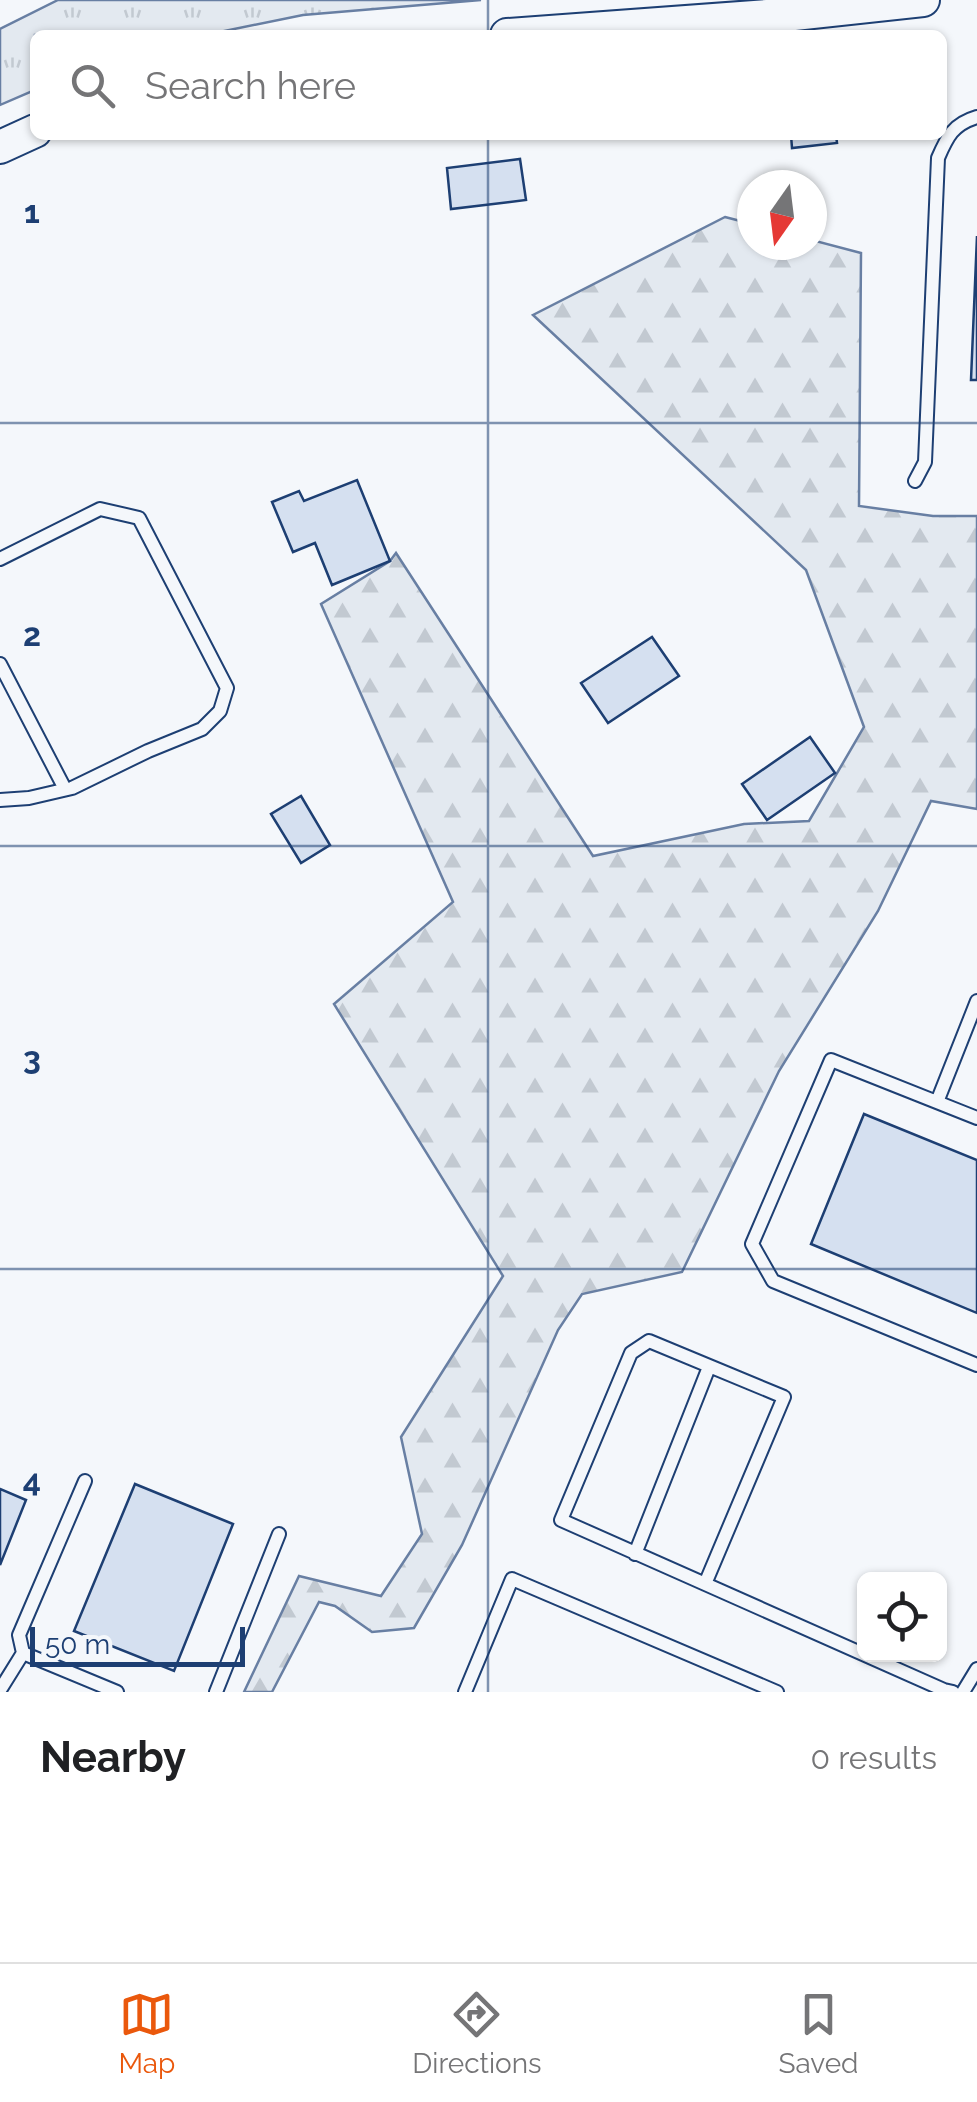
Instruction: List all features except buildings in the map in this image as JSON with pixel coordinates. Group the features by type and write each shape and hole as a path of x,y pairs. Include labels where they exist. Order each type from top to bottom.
{"street":[{"path":"575,30 923,0"},
{"path":"0,147 30,133"}],"lane":[{"path":"947,138 977,118"},
{"path":"915,481 925,462 938,158 946,140"},
{"path":"0,559 100,509 139,518 227,688 220,711 202,729 72,788 0,800"},
{"path":"0,664 65,789"},
{"path":"938,1102 977,1001"},
{"path":"977,1118 831,1060 752,1244 773,1281 977,1365"},
{"path":"704,1584 784,1397 649,1341 631,1353 561,1520 634,1554 953,1692"},
{"path":"634,1554 709,1366"},
{"path":"0,1690 23,1653 20,1634 85,1481"},
{"path":"216,1692 279,1534"},
{"path":"465,1692 512,1578 777,1692"},
{"path":"23,1653 117,1692"},
{"path":"963,1692 977,1669"}],"green space":[{"path":"58,0 481,0 303,15 230,30 30,30 30,92 0,105 0,29"},
{"path":"725,217 737,220 737,260 827,260 827,244 861,253 859,506 933,516 977,516 977,809 931,801 878,911 779,1071 682,1272 582,1294 558,1330 462,1545 414,1628 372,1632 335,1606 319,1602 272,1692 244,1692 299,1576 381,1596 422,1534 401,1437 503,1276 334,1004 453,902 321,604 390,561 396,553 593,856 744,824 809,821 864,727 806,570 533,315"}]}
